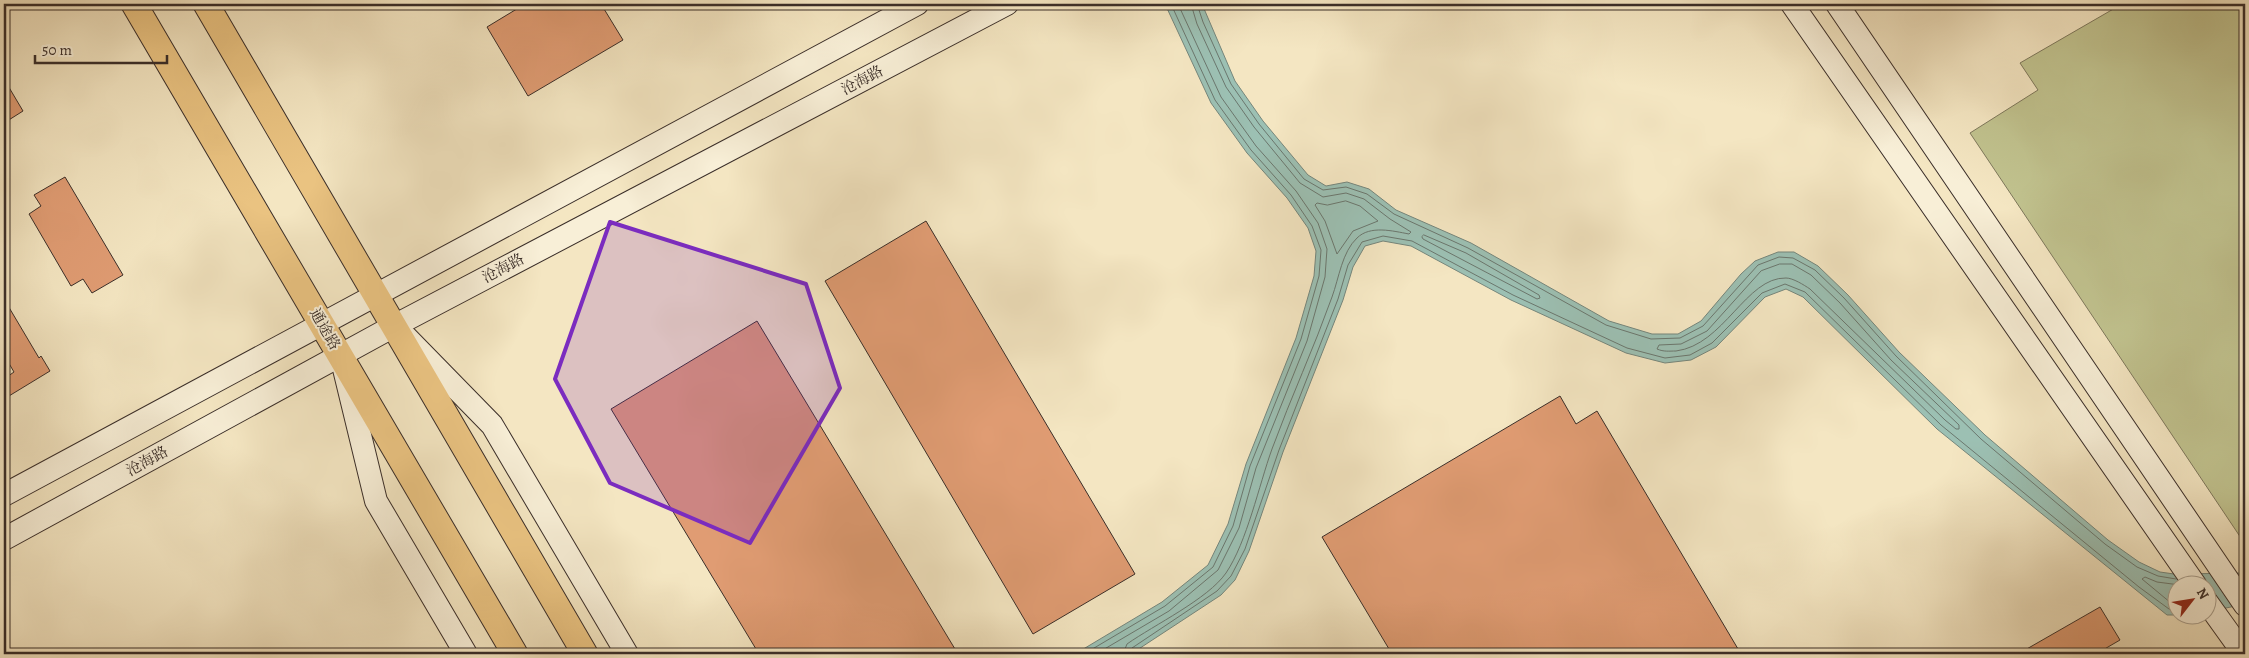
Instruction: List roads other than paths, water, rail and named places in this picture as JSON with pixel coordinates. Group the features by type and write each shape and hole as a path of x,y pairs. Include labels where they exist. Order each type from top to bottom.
{"main road":[{"name":"通途路","path":"134,4 323,323 515,654"},
{"path":"206,4 585,654"},
{"path":"4,495 917,4"},
{"name":"沧海路","path":"4,539 394,326 1006,4"},
{"path":"1792,4 2189,576"},
{"path":"1837,4 2245,605"},
{"path":"394,326 492,425 627,654"},
{"path":"341,356 376,501 466,654"},
{"path":"2216,615 2244,654"}],"water":[{"path":"1165,4 1202,4 1235,81 1263,121 1308,175 1326,186 1347,182 1369,189 1396,210 1471,243 1609,321 1652,334 1678,334 1701,321 1741,274 1755,261 1778,252 1794,252 1818,266 1848,295 1899,352 1985,435 2108,540 2139,562 2160,572 2174,574 2245,573 2245,604 2216,610 2216,576 2166,576 2166,614 1937,429 1803,297 1786,289 1765,297 1716,347 1691,360 1665,363 1626,353 1511,300 1411,246 1383,241 1365,246 1353,267 1343,300 1283,452 1249,551 1235,580 1221,595 1131,654 1075,654 1162,602 1208,565 1228,524 1246,464 1296,338 1314,276 1316,251 1308,228 1287,198 1247,153 1211,103"}]}
